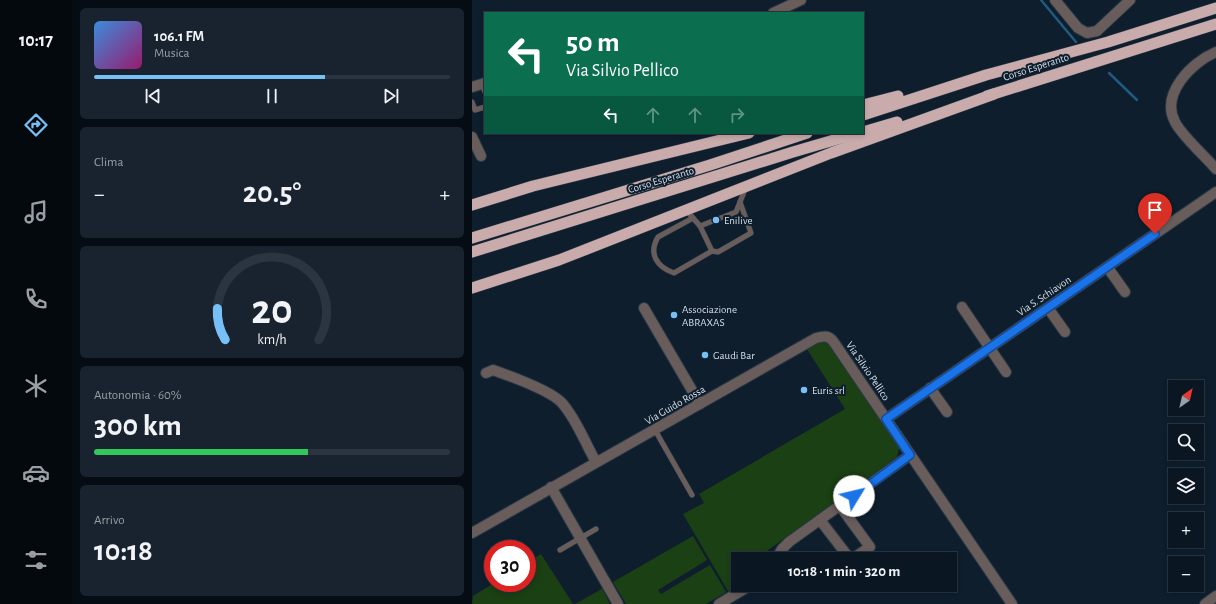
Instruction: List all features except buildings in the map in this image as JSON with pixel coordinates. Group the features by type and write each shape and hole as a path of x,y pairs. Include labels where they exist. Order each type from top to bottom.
{"highway":[{"name":"Corso Esperanto","path":"864,115 986,75 1108,42 1216,8"},
{"name":"Corso Esperanto","path":"864,132 994,94 1216,24"},
{"path":"864,105 986,75"},
{"path":"472,288 559,260 690,214 747,186 831,153 994,94"},
{"path":"472,205 533,186 710,140 743,134"},
{"name":"Corso Esperanto","path":"472,238 710,165 804,134"},
{"name":"Corso Esperanto","path":"472,252 792,152 855,134"}],"street":[{"path":"776,12 801,0"},
{"path":"1054,0 1078,28 1087,33 1097,31 1130,0"},
{"path":"1216,52 1200,60 1182,77 1176,87 1171,108 1174,121 1180,130 1216,168"},
{"path":"472,87 484,86"},
{"path":"472,137 481,156"},
{"name":"Via S. Schiavon","path":"886,419 989,347 1108,268 1216,192"},
{"path":"1108,268 1125,292"},
{"path":"962,307 1006,372"},
{"path":"644,308 700,404"},
{"path":"1048,308 1065,332"},
{"name":"Via Silvio Pellico","path":"809,342 824,336 829,337 1012,604"},
{"name":"Via Guido Rossa","path":"472,533 809,342"},
{"path":"486,373 493,370 510,376 549,394 562,403 575,421 596,462"},
{"path":"930,388 947,412"},
{"path":"780,552 790,542 910,455"},
{"path":"551,487 618,604"},
{"path":"840,506 870,547 862,552"},
{"path":"820,520 845,552"},
{"path":"720,604 740,592"},
{"path":"1205,604 1216,596"}],"lane":[{"path":"472,102 475,110 484,107"},
{"path":"700,226 736,212 747,186"},
{"path":"712,251 700,226 690,214 658,237 653,251 656,260 665,270 674,273 712,251 718,252 751,233 740,202"},
{"path":"654,430 692,495"},
{"path":"560,550 596,529"}],"green space":[{"path":"822,341 829,342 899,448 897,457 766,552 731,552 731,589 728,591 683,514 704,503 699,494 845,409 807,349"},
{"path":"693,536 707,560 658,590 661,594 710,565 726,592 706,604 626,604 613,582"},
{"path":"541,554 573,604 472,604 473,596 484,589 484,592 536,592 536,557"},
{"path":"602,588 610,604 575,604 600,590"}],"waterway":[{"path":"1041,0 1076,42"},
{"path":"1109,73 1137,100"}],"place":[{"name":"Enilive","path":"716,220"},
{"name":"Associazione ABRAXAS","path":"674,315"},
{"name":"Gaudi Bar","path":"705,355"},
{"name":"Euris srl","path":"804,390"}],"route":[{"path":"854,496 910,455 886,419 890,415 1108,268 1155,234"}]}
